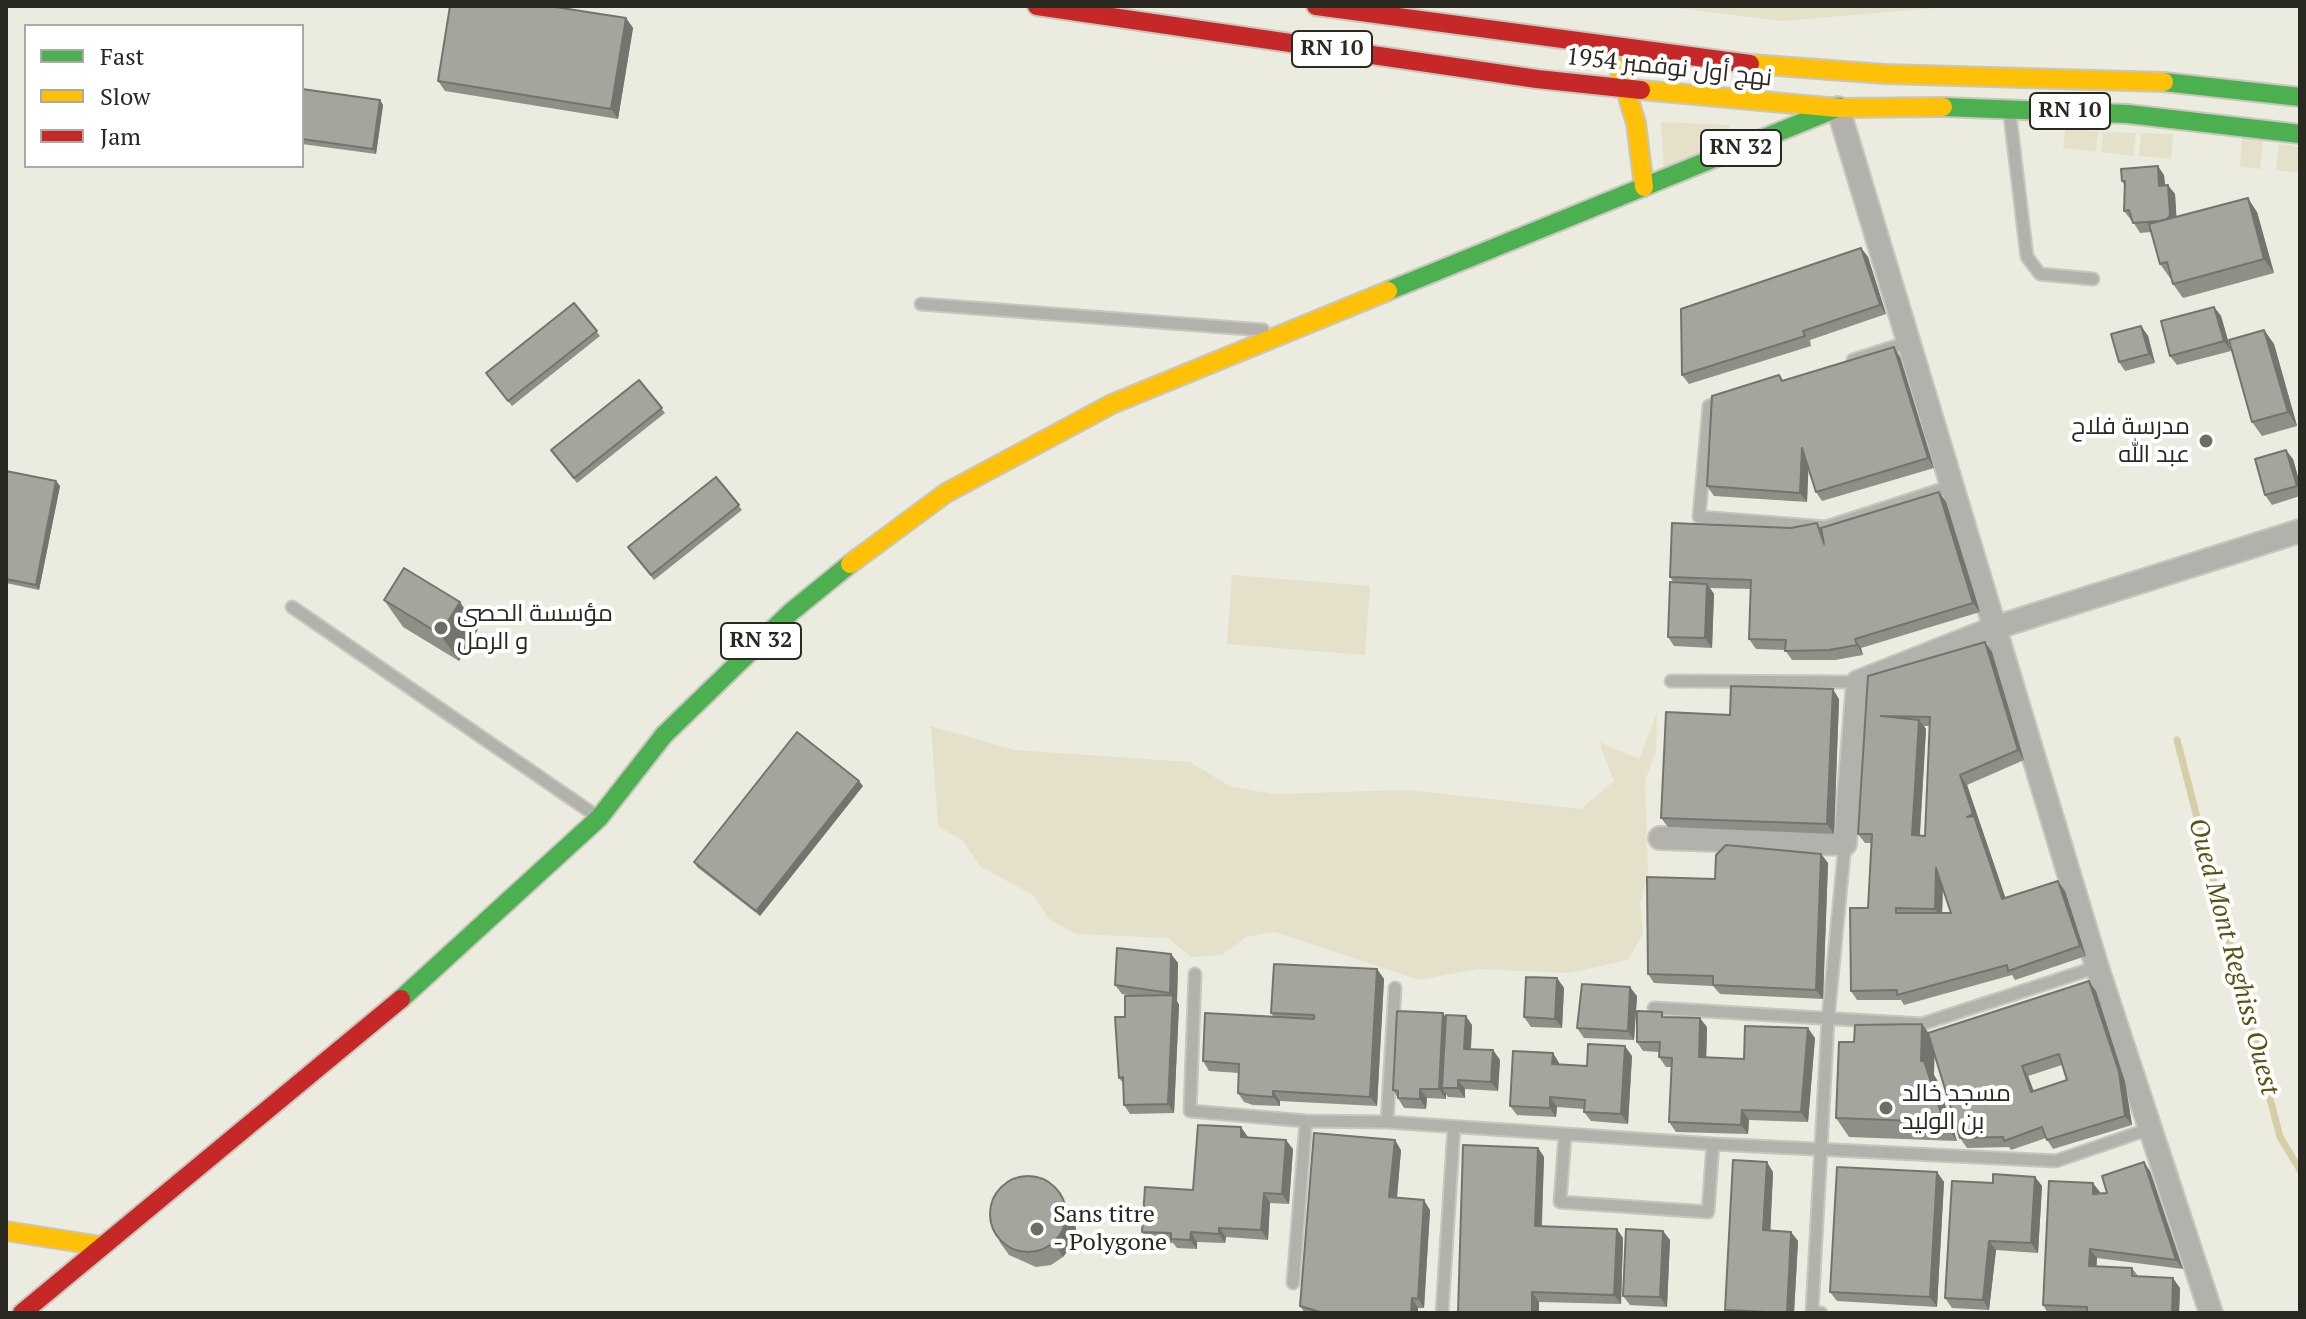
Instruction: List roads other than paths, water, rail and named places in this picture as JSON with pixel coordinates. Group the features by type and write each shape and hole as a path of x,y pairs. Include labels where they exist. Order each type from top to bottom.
{"main road":[{"name":"نهج أول نوفمبر 1954","path":"1037,6 1576,83 1838,108 2009,107 2213,121 2300,134"},
{"name":"نهج أول نوفمبر 1954","path":"1316,6 1726,62 1885,74 2208,84 2300,97"},
{"path":"1603,45 1618,65 1628,88 1644,187"},
{"name":"RN 32","path":"22,1313 386,1013 599,818 664,735 791,612 884,536 946,493 1050,434 1112,404 1838,108 1872,88 1885,74"},
{"path":"1576,83 1608,112 1640,157"},
{"path":"6,1231 101,1246"}],"street":[{"path":"1838,108 1997,627 2097,967 2211,1313"},
{"path":"1660,838 1845,844 1858,682 1997,627 2300,531"}],"lane":[{"path":"2009,107 2027,257 2040,274 2093,279"},
{"path":"921,304 1285,332"},
{"path":"1838,365 1910,341"},
{"path":"1737,397 1709,406 1699,517 1826,527 1952,486"},
{"path":"292,607 599,818"},
{"path":"1671,681 1858,682"},
{"path":"1821,1313 1812,1312 1828,1019 1845,844"},
{"path":"1654,1008 1922,1024 2097,967"},
{"path":"1195,974 1190,1111 1306,1121 1387,1122 1713,1144 2056,1161 2152,1127"},
{"path":"1387,1122 1395,988"},
{"path":"1293,1283 1306,1121"},
{"path":"1442,1313 1454,1127"},
{"path":"1565,1135 1560,1202 1708,1212 1713,1144"}],"waterway":[{"name":"Oued Mont Reghiss Ouest","path":"2177,740 2280,1137 2300,1170"}],"place":[{"name":"مدرسة فلاح عبد الله","path":"2206,441"},
{"name":"مؤسسة الحصى و الرمل","path":"441,628"},
{"name":"مسجد خالد بن الوليد","path":"1886,1108"},
{"name":"Sans titre - Polygone","path":"1037,1229"}]}
